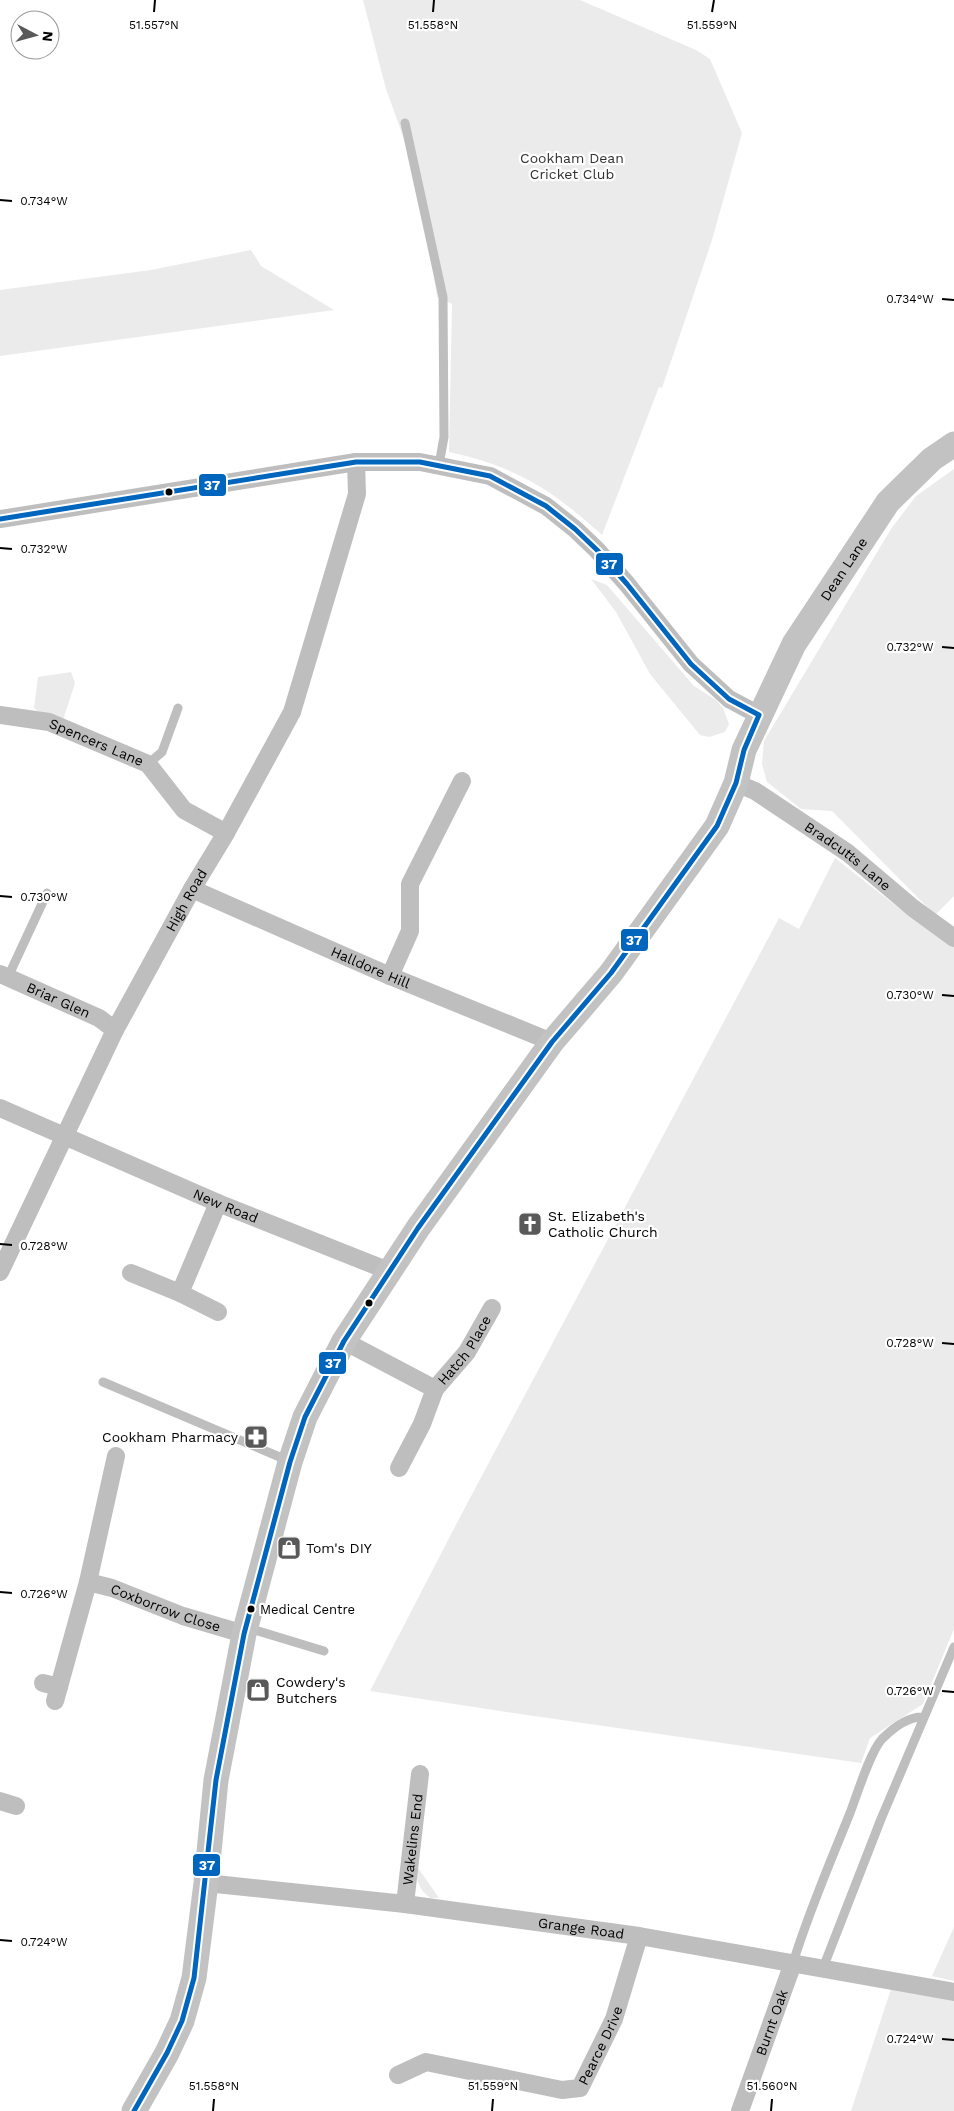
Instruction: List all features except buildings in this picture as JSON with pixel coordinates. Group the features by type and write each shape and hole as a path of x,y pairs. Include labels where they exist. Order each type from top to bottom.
{"street":[{"name":"Dean Lane","path":"134,2111 167,2053 182,2021 194,1978 216,1780 245,1631 290,1462 305,1417 344,1340 388,1271 552,1042 611,973 717,826 736,783 744,750 794,644 888,502 932,459 954,444"},
{"path":"0,519 356,462 420,462 490,476 546,506 575,529 597,550 691,664 730,699 759,715"},
{"name":"High Road","path":"0,1272 115,1030 292,712 357,494 356,462"},
{"name":"Spencers Lane","path":"0,715 49,722 148,764 184,810 226,833"},
{"path":"390,976 410,931 410,884 462,781"},
{"name":"Bradcutts Lane","path":"736,783 755,791 848,853 913,908 954,938"},
{"name":"Halldore Hill","path":"192,889 390,976 552,1042"},
{"name":"Briar Glen","path":"4,975 99,1018 115,1030"},
{"name":"New Road","path":"0,1108 218,1203 388,1271"},
{"path":"180,1293 218,1203"},
{"path":"131,1274 180,1293 218,1312"},
{"name":"Hatch Place","path":"399,1468 422,1424 435,1390 467,1352 492,1308"},
{"name":"Hatch Place","path":"344,1340 435,1390"},
{"path":"53,1690 88,1582 119,1465"},
{"name":"Coxborrow Close","path":"88,1582 112,1588 183,1616 245,1631"},
{"name":"Wakelins End","path":"405,1904 420,1774"},
{"name":"Grange Road","path":"206,1883 405,1904 639,1936 954,1992"},
{"name":"Pearce Drive","path":"398,2076 426,2062 562,2090 580,2088 614,2019 639,1936"},
{"name":"Burnt Oak","path":"740,2111 793,1963"}],"lane":[{"path":"405,123 443,297 444,437 439,465"},
{"path":"148,764 162,752 178,708"},
{"path":"4,975 47,893"},
{"path":"103,1382 290,1462"},
{"path":"245,1631 324,1651"},
{"path":"823,1968 881,1819 954,1647"},
{"path":"793,1963 807,1916 865,1774 881,1740 900,1724 915,1716 924,1717"}],"green space":[{"name":"Cookham Dean Cricket Club","path":"363,0 580,0 696,50 710,59 742,133 712,240 662,388 659,387 602,535 549,492 532,482 494,465 449,452 452,304 437,297 427,232 408,150 386,89"},
{"path":"251,250 261,266 334,310 0,356 0,290 151,270"},
{"path":"954,469 954,896 935,915 832,811 801,809 767,782 762,764 764,741 891,529 916,496"},
{"path":"591,579 607,585 694,686 716,700 723,708 729,724 725,732 709,737 700,735 650,674 616,612"},
{"path":"71,672 75,683 63,720 40,713 34,708 38,677"},
{"path":"835,858 900,909 954,946 954,1629 923,1704 870,1738 861,1763 370,1691 460,1517 779,918 799,929"},
{"path":"416,1865 439,1898 430,1898 420,1887 417,1879"},
{"path":"954,1927 954,1981 932,1976"},
{"path":"892,1986 954,2000 954,2111 851,2111"}],"transit line":[{"name":"37","path":"0,519 356,462 420,462 490,476 546,506 575,529 597,550 627,584 691,664 729,699 759,715"},
{"name":"37","path":"134,2111 167,2053 182,2021 194,1978 216,1780 244,1634 290,1462 305,1417 344,1341 418,1228 552,1042 611,973 717,826 736,783 744,750 759,715"}],"place":[{"name":"St. Elizabeth's Catholic Church","path":"530,1224"},
{"name":"Cookham Pharmacy","path":"256,1437"},
{"name":"Tom's DIY","path":"289,1548"},
{"name":"Medical Centre","path":"251,1609"},
{"name":"Cowdery's Butchers","path":"258,1690"}]}
